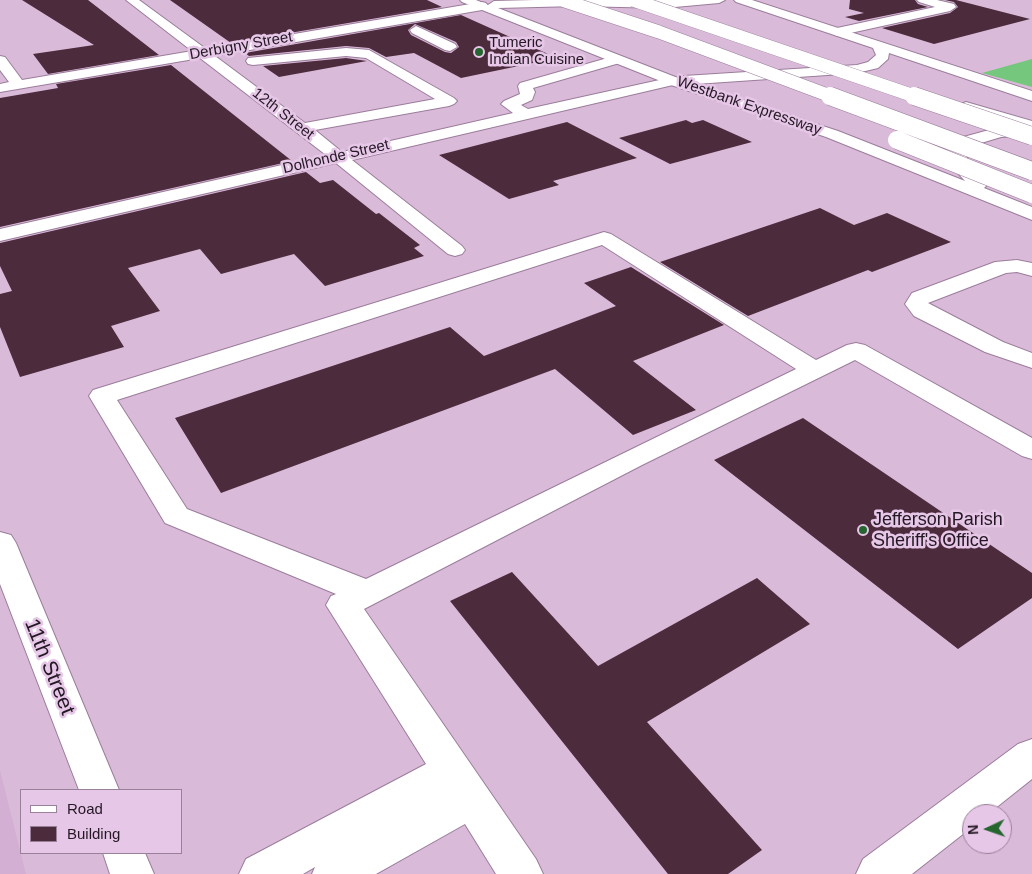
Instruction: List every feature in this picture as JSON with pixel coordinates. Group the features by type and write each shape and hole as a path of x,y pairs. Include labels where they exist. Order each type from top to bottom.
{"main road":[{"name":"12th Street","path":"132,0 201,53 220,64 454,250"},
{"name":"Westbank Expressway","path":"466,0 673,81 832,134 1032,214"},
{"path":"562,0 659,32 1032,171"},
{"path":"633,0 1032,136"},
{"path":"528,23 529,16 541,9 577,2 664,4 719,0"},
{"path":"740,0 1032,96"},
{"path":"837,32 950,7 923,0"},
{"name":"Derbigny Street","path":"0,88 482,6 577,2"},
{"path":"450,47 416,30 505,14"},
{"path":"659,32 843,117"},
{"name":"Dolhonde Street","path":"0,235 673,81 858,69 873,66 882,56 879,45"},
{"path":"220,64 346,52 370,54 449,101 302,128"},
{"path":"525,114 509,104 527,97 528,92 525,86 618,59"},
{"path":"0,60 18,84"},
{"path":"913,96 974,108 1032,126"},
{"path":"998,201 963,169 955,150 962,143 1000,132 1032,130"},
{"path":"887,136 1032,194"},
{"path":"367,593 176,516 102,396 604,238 815,370"},
{"path":"1032,270 1017,266 1003,267 920,298 916,304 930,315 1008,352 1032,361"},
{"path":"1008,352 1032,342"},
{"path":"520,874 343,605 632,459 856,350 1032,450"},
{"path":"1032,425 1028,427 1032,444"},
{"name":"11th Street","path":"0,543 99,789"},
{"path":"878,874 1032,756"},
{"path":"261,874 461,785"},
{"path":"334,874 461,785"},
{"path":"124,854 132,874"}],"shaded area":[{"path":"0,770 26,874 0,874"}],"green space":[{"path":"1032,59 1032,87 982,73"}],"building":[{"path":"22,0 88,0 159,55 48,74 33,54 94,45"},
{"path":"170,0 427,0 442,7 231,43"},
{"path":"850,0 915,0 918,4 928,7 859,21 845,17 864,13 849,9"},
{"path":"945,0 956,0 1030,19 934,44 882,28 950,13 958,7 954,2"},
{"path":"461,15 557,58 461,78 414,53 386,57 369,48 346,46 249,56 245,53","holes":["415,24 456,42 459,47 451,53 445,52 411,35 408,30"]},
{"path":"346,58 367,61 279,77 263,66"},
{"path":"171,65 292,161 0,227 0,98 58,88 56,84"},
{"path":"686,120 692,123 703,120 752,142 670,164 619,138"},
{"path":"567,122 637,158 553,181 559,185 509,199 439,155"},
{"path":"306,172 320,183 333,180 376,214 379,213 420,245 414,248 424,256 325,286 294,254 221,274 200,249 128,268 160,311 111,326 124,347 20,377 0,327 0,294 12,291 0,266 0,243"},
{"path":"820,208 854,225 887,213 951,242 872,272 868,270 748,316 660,262"},
{"path":"631,267 724,325 633,361 696,410 633,435 555,369 221,493 175,418 450,327 484,356 616,306 584,283"},
{"path":"803,418 1032,573 1032,598 958,649 714,460"},
{"path":"512,572 598,666 757,578 810,624 647,722 762,850 728,874 668,874 450,601"}],"place":[{"name":"Tumeric Indian Cuisine","path":"479,52"},
{"name":"Jefferson Parish Sheriff's Office","path":"863,530"}]}
